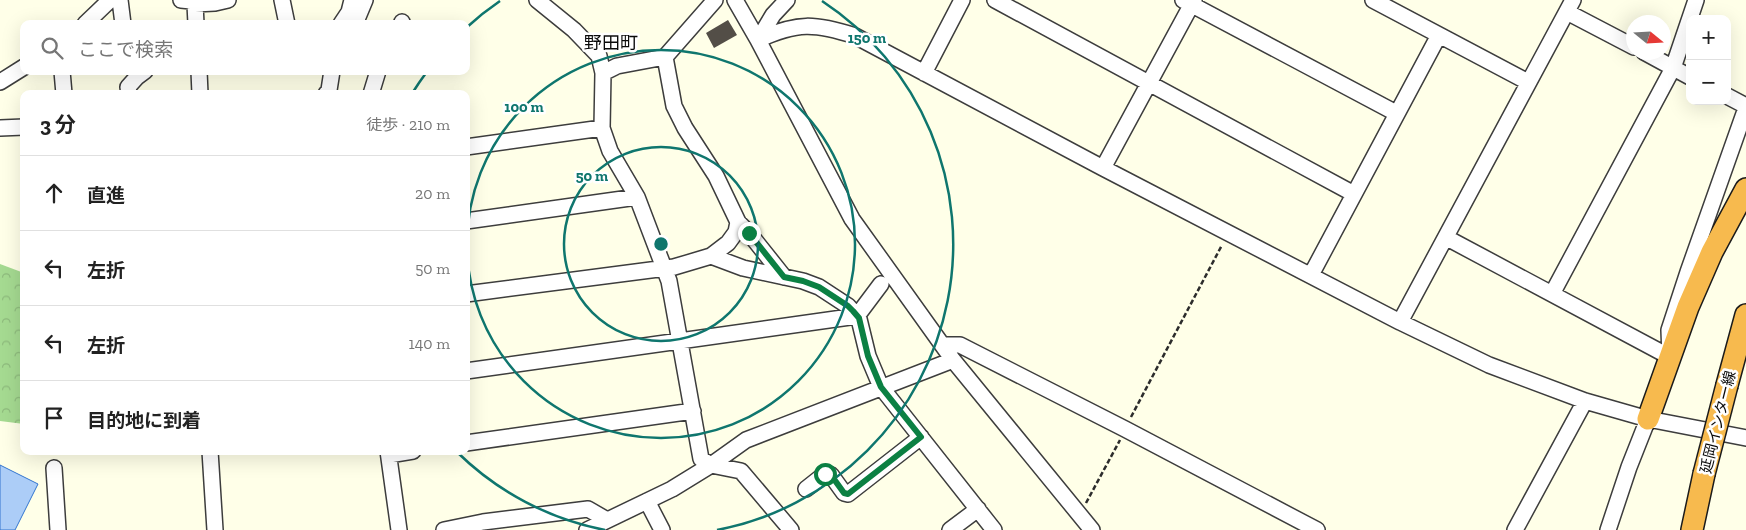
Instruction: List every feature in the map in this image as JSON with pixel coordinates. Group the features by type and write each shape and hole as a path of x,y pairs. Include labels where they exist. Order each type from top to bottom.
{"highway":[{"path":"1648,419 1688,307 1712,252 1746,189"},
{"name":"延岡インター線","path":"1692,530 1704,474 1746,315"}],"street":[{"path":"90,20 110,0"},
{"path":"120,0 122,20"},
{"path":"195,20 188,2 215,3 228,0"},
{"path":"282,0 286,20"},
{"path":"344,20 349,12 352,0"},
{"path":"357,20 366,0"},
{"path":"536,0 574,30 599,56 603,73 602,128 610,151 637,197 670,281 701,459 711,465 741,471 791,530"},
{"path":"603,73 618,66 666,57 716,0"},
{"path":"735,0 852,219 953,360 1092,530"},
{"path":"758,40 773,15 787,0"},
{"path":"924,74 962,0"},
{"path":"994,0 1354,194"},
{"path":"1373,0 1528,82"},
{"path":"1552,294 1674,68 1696,0"},
{"path":"1103,168 1149,84 1190,2 1396,113"},
{"path":"1400,322 1570,6 1626,42"},
{"path":"758,40 790,27 812,25 831,28 855,36 1103,168 1400,322 1489,365 1585,401 1648,419 1746,438"},
{"path":"1311,275 1439,35"},
{"path":"666,57 674,106 695,146 716,176 738,222 784,277"},
{"path":"1659,60 1686,74"},
{"path":"1,79 20,69"},
{"path":"62,75 64,90"},
{"path":"128,90 128,87 136,75"},
{"path":"199,75 200,90"},
{"path":"329,90 331,75"},
{"path":"372,90 377,75"},
{"path":"1670,357 1669,330 1746,107 1731,98"},
{"path":"0,128 20,127"},
{"path":"470,146 602,128"},
{"path":"470,220 637,197"},
{"path":"470,293 674,267 712,256 736,232 738,222"},
{"path":"1446,238 1670,357"},
{"path":"712,256 742,268 803,281 819,287 848,306 859,318 868,356 881,387 994,530"},
{"path":"470,370 857,316 881,284"},
{"path":"943,345 960,345 1317,530"},
{"path":"587,530 672,489 711,465 746,440 953,360"},
{"path":"1515,530 1585,401"},
{"path":"470,442 693,411"},
{"path":"1608,530 1629,467 1648,419"},
{"path":"806,490 825,474 831,475 844,493 848,494 921,437"},
{"path":"210,455 215,530"},
{"path":"389,455 399,530"},
{"path":"54,468 58,530"},
{"path":"647,501 662,530"},
{"path":"444,530 484,522 588,509 607,520"},
{"path":"950,530 978,509"}],"path":[{"path":"1080,515 1229,233"}],"green space":[{"path":"0,264 20,272 20,424 0,421"}],"water":[{"path":"0,465 38,484 15,530 0,530"}],"building":[{"path":"728,20 737,35 714,48 706,33"}],"district":[{"name":"野田町","path":"611,43"}],"route":[{"path":"749,233 784,277 819,287 848,306 859,318 868,356 881,387 921,437 848,494 844,493 831,475 825,474"}]}
